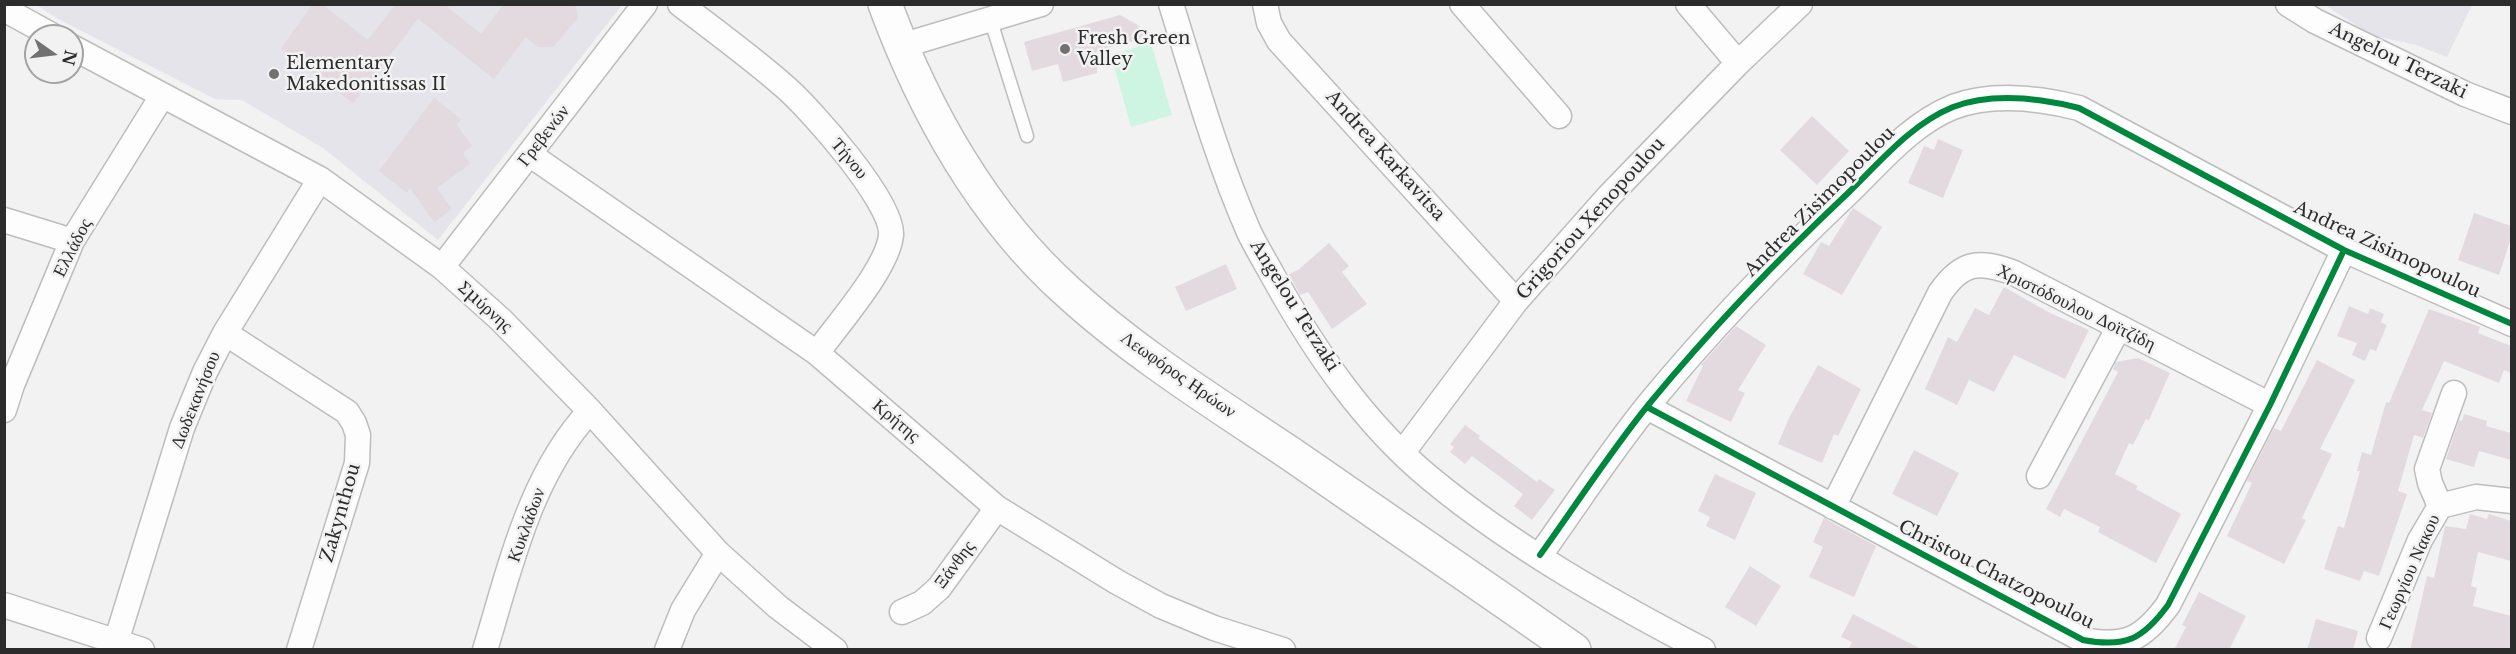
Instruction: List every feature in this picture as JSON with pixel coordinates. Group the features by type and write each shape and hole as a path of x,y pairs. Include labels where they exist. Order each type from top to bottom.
{"main road":[{"name":"Λεωφόρος Ηρώων","path":"885,4 901,46 937,122 970,175 1011,230 1067,291 1152,359 1574,650"}],"street":[{"name":"Γρεβενών","path":"442,267 645,4"},
{"name":"Τήνου","path":"680,4 785,87 869,184 889,217 891,232 888,249 877,269 817,353"},
{"path":"901,46 1041,4"},
{"name":"Angelou Terzaki","path":"1172,4 1231,188 1250,234 1317,351 1378,428 1430,478 1475,512 1633,614 1703,650"},
{"name":"Andrea Karkavitsa","path":"1265,4 1269,24 1279,41 1516,301"},
{"path":"1462,4 1559,116"},
{"path":"1688,4 1738,63"},
{"name":"Grigoriou Xenopoulou","path":"1402,452 1516,301 1610,196 1738,63 1800,4"},
{"name":"Angelou Terzaki","path":"2288,4 2315,21 2455,89 2511,112"},
{"path":"4,9 31,24"},
{"name":"Σμύρνης","path":"84,54 320,179 442,267 501,320 590,411 718,553 778,607 835,650"},
{"name":"Ελλάδος","path":"4,410 12,385 72,241 162,96"},
{"name":"Andrea Zisimopoulou","path":"1540,555 1647,406 1701,342 1812,227 1912,132 1954,107 1982,100 2034,99 2079,108 2344,250 2511,324"},
{"name":"Κρήτης","path":"529,154 817,353 998,508 1117,582 1161,606 1214,628 1283,650"},
{"name":"Δωδεκανήσου","path":"116,642 182,428 205,372 225,333 320,179"},
{"path":"4,220 72,241"},
{"name":"Christou Chatzopoulou","path":"1647,406 2084,640 2115,644 2139,636 2153,624 2168,605 2270,405 2344,250"},
{"name":"Χριστόδουλου Δοϊτζίδη","path":"1833,507 1940,293 1959,271 1971,265 2000,267 2270,405"},
{"path":"2039,476 2119,327"},
{"name":"Zakynthou","path":"225,333 347,412 358,435 356,467 299,650"},
{"path":"2440,506 2427,469 2454,393"},
{"name":"Κυκλάδων","path":"485,650 528,516 550,464 564,442 590,411"},
{"name":"Γεωργίου Νακου","path":"2379,638 2420,540 2440,506 2476,497 2511,501"},
{"name":"Ξάνθης","path":"902,612 922,603 939,588 998,508"},
{"path":"667,650 683,610 718,553"},
{"path":"4,605 142,650"}],"lane":[{"path":"990,18 1027,136"}],"shaded area":[{"name":"Elementary Makedonitissas II","path":"37,5 622,5 438,240 323,148 242,100 215,99 84,32 84,24 68,24"},
{"path":"2325,5 2472,5 2447,57 2416,45 2371,35"}],"green space":[{"path":"1151,43 1172,115 1131,127 1111,55"}],"building":[{"path":"313,4 322,4 368,40 396,4 444,4 481,34 504,4 575,4 578,18 553,47 538,47 526,37 494,79 418,19 353,103 281,48"},
{"name":"Fresh Green Valley","path":"1120,15 1138,25 1148,37 1097,51 1097,73 1063,82 1058,64 1032,71 1024,42"},
{"path":"434,98 461,119 457,125 472,146 463,153 470,164 437,188 452,209 434,222 410,188 407,193 379,171"},
{"path":"1812,116 1849,151 1817,185 1780,150"},
{"path":"1938,139 1963,150 1943,198 1908,183 1924,146 1934,150"},
{"path":"1853,208 1882,227 1842,295 1803,274 1821,242 1829,246"},
{"path":"2474,213 2511,226 2511,238 2499,275 2458,260"},
{"path":"1329,243 1349,266 1342,272 1367,304 1332,329 1308,292 1300,295 1289,274 1298,270"},
{"path":"1226,264 1237,289 1186,311 1175,287"},
{"path":"2004,287 2050,313 2089,330 2065,379 2014,355 1994,392 1969,380 1957,405 1925,389 1948,337 1957,342 1975,308 1989,315"},
{"path":"2349,306 2368,314 2370,308 2384,314 2381,322 2387,325 2376,351 2370,349 2365,361 2352,355 2357,343 2337,336"},
{"path":"2429,309 2480,327 2478,333 2511,346 2511,373 2504,370 2499,383 2444,361 2422,410 2432,413 2423,438 2414,435 2398,491 2407,494 2379,576 2364,571 2360,581 2324,569 2338,526 2344,528 2360,471 2357,471 2362,452 2371,455 2386,402 2389,403"},
{"path":"1736,326 1766,345 1738,390 1745,393 1731,422 1686,401 1703,366 1701,365"},
{"path":"2138,358 2170,373 2149,420 2146,419 2133,445 2129,443 2115,474 2138,486 2136,489 2181,514 2156,563 2098,532 2100,527 2064,509 2060,517 2046,509 2118,372 2113,369 2116,362"},
{"path":"2317,360 2355,380 2320,449 2332,454 2302,518 2306,520 2284,564 2227,536 2252,483 2247,481 2274,428 2281,431"},
{"path":"1818,365 1861,389 1838,436 1834,434 1822,463 1778,444 1790,416"},
{"path":"2464,414 2487,421 2486,426 2511,433 2511,460 2479,451 2474,467 2446,459 2459,420 2462,421"},
{"path":"1465,425 1480,436 1478,438 1537,482 1539,479 1555,490 1532,520 1514,506 1523,494 1472,456 1465,464 1450,452 1454,447 1450,444"},
{"path":"1914,450 1959,473 1937,516 1892,494"},
{"path":"1715,474 1756,493 1735,540 1706,526 1710,517 1698,511"},
{"path":"2470,514 2487,519 2489,514 2511,521 2511,561 2478,552 2471,586 2477,588 2473,606 2511,616 2511,650 2410,650 2427,576 2434,578 2445,526 2466,529"},
{"path":"1824,518 1876,546 1854,597 1809,577 1823,547 1813,542"},
{"path":"1750,566 1781,586 1756,626 1725,607"},
{"path":"2199,592 2246,616 2229,650 2174,650 2186,627 2182,625"},
{"path":"1853,614 1923,650 1848,650 1852,642 1841,637"},
{"path":"2316,619 2358,631 2353,650 2307,650"}],"cycle path":[{"path":"1540,555 1649,404 1745,296 1897,145 1923,123 1938,114 1968,102 2016,98 2079,108 2344,250 2512,324"},
{"path":"1647,407 2083,640 2111,643 2122,641 2132,638 2150,626 2168,605 2270,405 2344,250"}],"place":[{"name":"Fresh Green Valley","path":"1065,49"},
{"name":"Elementary Makedonitissas II","path":"274,74"}]}
